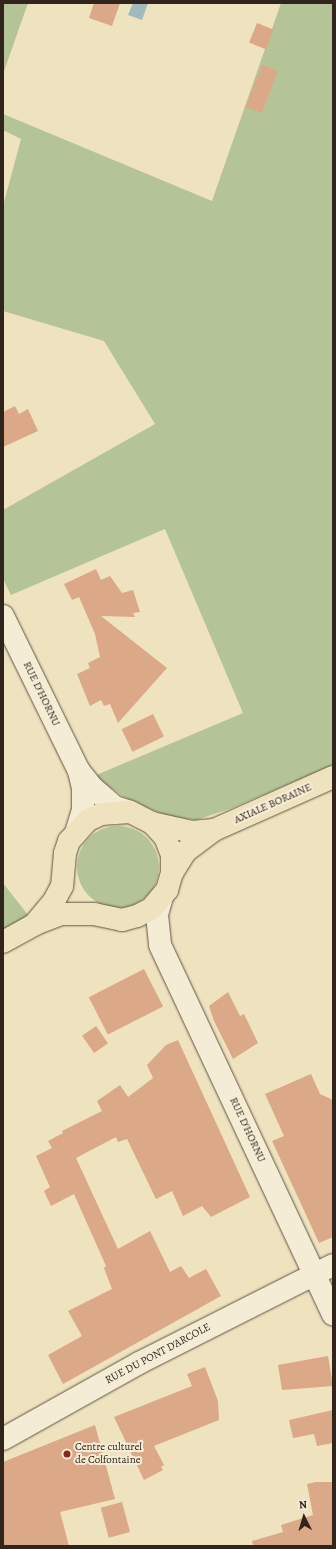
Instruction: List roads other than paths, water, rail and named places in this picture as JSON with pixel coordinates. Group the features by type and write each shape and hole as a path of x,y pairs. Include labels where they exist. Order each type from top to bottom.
{"main road":[{"name":"AXIALE BORAINE","path":"214,830 333,777"},
{"path":"34,924 54,901 62,886 64,866 70,841 77,830 101,814 130,812 152,823 192,832 214,830"},
{"path":"152,823 165,837 172,855 172,873"},
{"path":"3,942 34,924 61,914 94,914 122,920 137,916 151,909 162,897 172,873 186,851 214,830"},
{"path":"64,866 66,880 72,894 94,914"}],"street":[{"name":"RUE D'HORNU","path":"3,616 79,771"},
{"path":"79,771 93,788 115,807 130,812"},
{"path":"77,830 82,810 83,788 79,771"},
{"path":"160,945 157,915 162,897"},
{"path":"122,920 134,924 160,945"},
{"name":"RUE D'HORNU","path":"160,945 324,1269 333,1314"},
{"name":"RUE DU PONT D'ARCOLE","path":"3,1439 139,1363 324,1269"}],"water":[{"path":"133,3 148,3 142,20 128,15"}],"place":[{"name":"Centre culturel de Colfontaine","path":"67,1454"}]}
